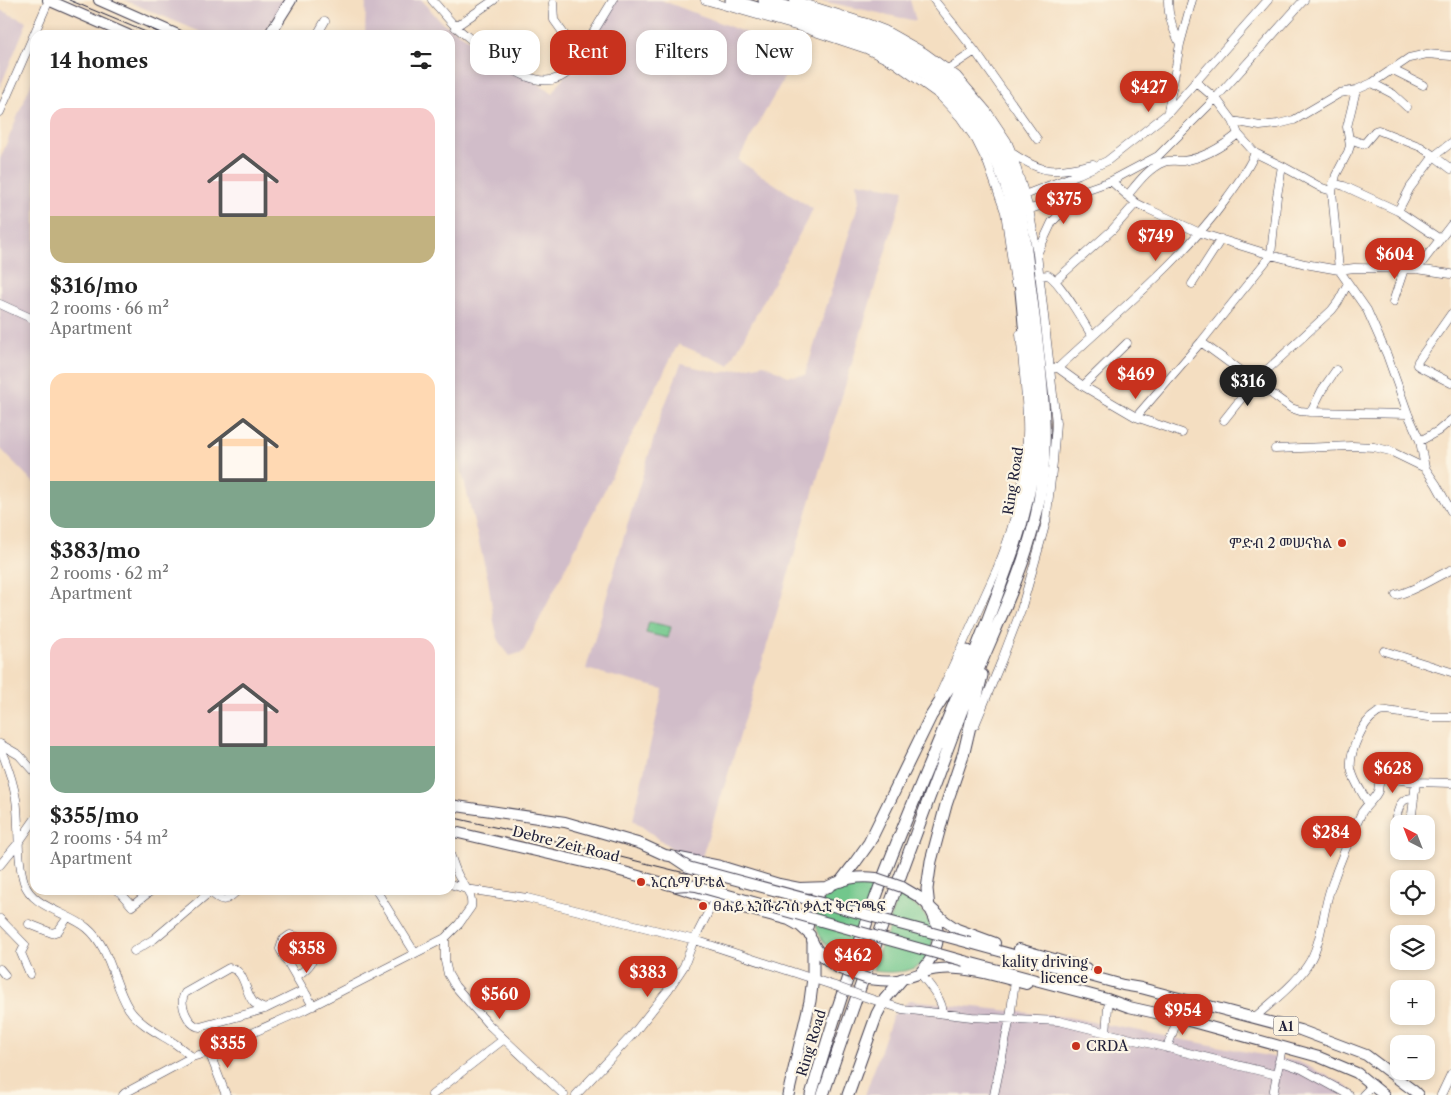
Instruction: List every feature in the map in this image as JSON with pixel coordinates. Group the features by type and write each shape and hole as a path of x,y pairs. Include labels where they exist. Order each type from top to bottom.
{"highway":[{"name":"Ring Road","path":"731,0 868,42 898,56 923,71 959,104 974,123 1017,198"},
{"name":"Ring Road","path":"764,0 872,33 912,53 949,81 966,98 986,125 1001,150 1010,171 1021,212 1044,417 1044,462 1037,513 1027,553 974,680 905,861 823,1095"},
{"name":"Ring Road","path":"811,1095 844,986 891,858 946,726 1020,531 1034,460 1035,418 1021,212"},
{"path":"841,881 868,843 931,716 952,683 987,609 996,597"},
{"path":"929,908 927,889 931,861 946,805 964,752 974,704 994,633"},
{"path":"788,1095 805,1024 813,978 812,939"},
{"path":"848,1095 877,1014 883,1002 902,979"}],"main road":[{"path":"49,0 111,30"},
{"path":"99,0 167,30"},
{"path":"273,30 291,0"},
{"name":"Debre Zeit Road","path":"455,806 565,822 641,844 674,857"},
{"name":"Debre Zeit Road","path":"455,832 610,868 674,886"},
{"path":"674,857 720,866 779,884 799,888 829,886"},
{"path":"674,857 688,868 970,942 1123,985 1141,988"},
{"name":"A1","path":"841,881 854,878 876,878 902,887 919,898 957,929 972,935 1128,979 1141,988 1300,1030 1366,1056 1414,1090 1418,1095"},
{"path":"812,939 808,925 809,909 815,898 829,886 841,881"},
{"path":"674,886 788,920 812,939"},
{"path":"674,886 696,886 1106,999 1129,1008"},
{"name":"A1","path":"920,972 933,956 938,944 936,920 929,908"},
{"name":"A1","path":"812,939 830,962 840,969 868,980 902,979 920,972 955,968 1015,981 1116,1009 1129,1008 1178,1018 1319,1057 1357,1073 1384,1095"}],"street":[{"path":"36,30 49,0"},
{"path":"432,0 455,27 510,69 535,79 552,80 564,75"},
{"path":"455,27 494,0"},
{"path":"594,30 612,0"},
{"path":"704,0 853,44 883,57 911,74 939,96 960,118 976,140 988,164 1003,205 1017,297 1027,420 1023,478 1004,553 953,663 931,716"},
{"path":"794,0 885,30 924,52 966,85 987,111 1007,141 1012,153 1017,198 1037,254 1054,368 1056,423 1046,522 1021,610 964,752"},
{"path":"934,0 975,51 1038,139"},
{"path":"1168,0 1168,12 1180,44"},
{"path":"1168,113 1180,44 1192,0"},
{"path":"1017,198 1107,161 1168,113 1268,0"},
{"path":"1021,212 1111,181 1158,156 1215,99 1304,0"},
{"path":"553,3 554,20 561,30"},
{"path":"320,30 325,21"},
{"path":"0,112 30,43"},
{"path":"948,69 975,51"},
{"path":"1233,121 1260,126 1294,120 1340,93 1356,90 1372,83 1409,58 1427,54 1451,56"},
{"path":"1392,70 1423,85"},
{"path":"1195,81 1215,99 1233,121 1238,134 1255,153 1322,188 1344,186 1398,212 1440,239"},
{"path":"1372,83 1393,94 1407,107"},
{"path":"1356,90 1347,127 1350,139 1348,152 1332,187 1339,270 1367,310 1387,355 1408,414 1420,441 1425,468 1451,509"},
{"path":"1350,139 1364,144 1378,130 1421,148 1451,169"},
{"path":"1127,196 1147,173 1164,162 1199,157 1216,150 1238,134"},
{"path":"1398,212 1410,188 1434,156 1451,143"},
{"path":"1012,153 1040,169 1056,172 1107,161"},
{"path":"1054,368 1146,288 1200,233 1247,170 1255,153"},
{"path":"1158,156 1164,162"},
{"path":"1136,417 1271,255 1282,166"},
{"path":"1111,181 1136,203 1200,233 1271,255 1339,270 1354,268 1404,268 1451,274"},
{"path":"1037,254 1052,222 1083,191"},
{"path":"1055,281 1112,230 1136,203"},
{"path":"1417,269 1451,225"},
{"path":"1192,284 1221,239"},
{"path":"1393,302 1404,268"},
{"path":"1039,276 1051,276 1092,336"},
{"path":"1224,420 1255,381 1332,310 1348,282"},
{"path":"0,304 30,318"},
{"path":"1451,314 1417,365 1451,383"},
{"path":"1200,342 1291,408 1311,412 1408,414"},
{"path":"1083,386 1127,343"},
{"path":"1054,368 1136,417 1182,433"},
{"path":"1311,412 1322,390 1336,370"},
{"path":"1420,441 1438,431 1451,420"},
{"path":"1275,449 1374,447 1390,451 1425,468"},
{"path":"1396,595 1417,589 1451,570"},
{"path":"1384,651 1451,672"},
{"path":"1368,803 1355,779 1351,768 1351,759 1360,732 1374,714 1387,711 1429,717 1451,717"},
{"path":"0,744 19,755 30,767"},
{"path":"0,748 8,768 16,798 21,865 24,882 30,892"},
{"path":"1255,1017 1308,966 1320,936 1333,884 1352,833 1362,812 1377,792 1380,778 1451,783"},
{"path":"1412,814 1416,782"},
{"path":"1397,815 1402,801 1414,798"},
{"path":"0,865 30,826"},
{"path":"123,1095 192,1057 209,1052 313,1006 445,938 459,924 471,907 470,895 455,868"},
{"path":"455,886 466,889 527,898 695,940 902,1009 972,1016 1058,1021 1277,1075"},
{"path":"32,895 45,905 86,927 97,938 123,998 133,1014 151,1030 174,1043 192,1057"},
{"path":"122,895 132,906 146,895"},
{"path":"134,951 154,938 205,895"},
{"path":"214,895 223,901 228,900 233,895"},
{"path":"379,895 415,953"},
{"path":"576,1095 658,1003 684,966 715,899"},
{"path":"29,924 52,933 58,931 68,917"},
{"path":"0,919 25,945 21,953 30,974"},
{"path":"296,977 312,962 313,956 306,942 290,935 283,940 280,949 296,977 304,990 313,1006"},
{"path":"445,938 445,961 451,980 476,1012 564,1095"},
{"path":"265,1009 254,1004 239,973 234,968 229,968 185,993 182,998 182,1004 192,1024 200,1027 265,1009 304,990"},
{"path":"920,972 938,997 943,1013"},
{"path":"994,1095 1010,1018 1015,981"},
{"path":"1106,1033 1108,1006"},
{"path":"1168,1048 1178,1018"},
{"path":"432,1095 504,1038"},
{"path":"1272,1095 1282,1047"},
{"path":"209,1052 226,1095"},
{"path":"1280,1061 1302,1069 1349,1095"},
{"path":"1441,1095 1451,1074"},
{"path":"1363,1095 1373,1085"}],"shaded area":[{"path":"124,0 289,0 265,30 196,30"},
{"path":"366,0 422,0 440,21 454,30 365,30"},
{"path":"615,0 661,0 739,30 737,30 737,75 786,75 738,160 813,209 729,365 678,344 523,652 510,656 499,642 488,579 455,444 455,31 470,40 470,75 525,75 553,93 565,75 626,75 626,30 595,30"},
{"path":"818,0 910,0 916,21"},
{"path":"0,10 27,22 0,87"},
{"path":"30,86 30,479 0,448 0,159"},
{"path":"857,182 904,190 700,863 678,853 633,820 663,689 586,669 661,415 681,364 720,373 764,364 788,376 805,375 859,202"},
{"path":"910,1000 1067,1017 1299,1062 1340,1082 1358,1095 865,1095 893,1015"}],"green space":[{"path":"649,622 671,627 668,638 646,633"},
{"path":"852,886 876,888 851,963 836,954 824,942 819,934 816,918 819,906 826,897 835,891"},
{"path":"899,895 914,905 926,917 933,932 930,950 921,965 915,968 901,972 873,971 879,951 889,930 889,920"}],"tram line":[{"path":"69,0 141,30"},
{"path":"147,27 154,30"},
{"path":"455,818 689,874"}],"place":[{"name":"ምድብ 2 መሠናክል","path":"1342,543"},
{"name":"አርሴማ ሆቴል","path":"641,882"},
{"name":"ፀሐይ ኢንሹራንስ ቃሊቲ ቅርንጫፍ","path":"703,906"},
{"name":"kality driving licence","path":"1098,970"},
{"name":"CRDA","path":"1076,1046"}]}
